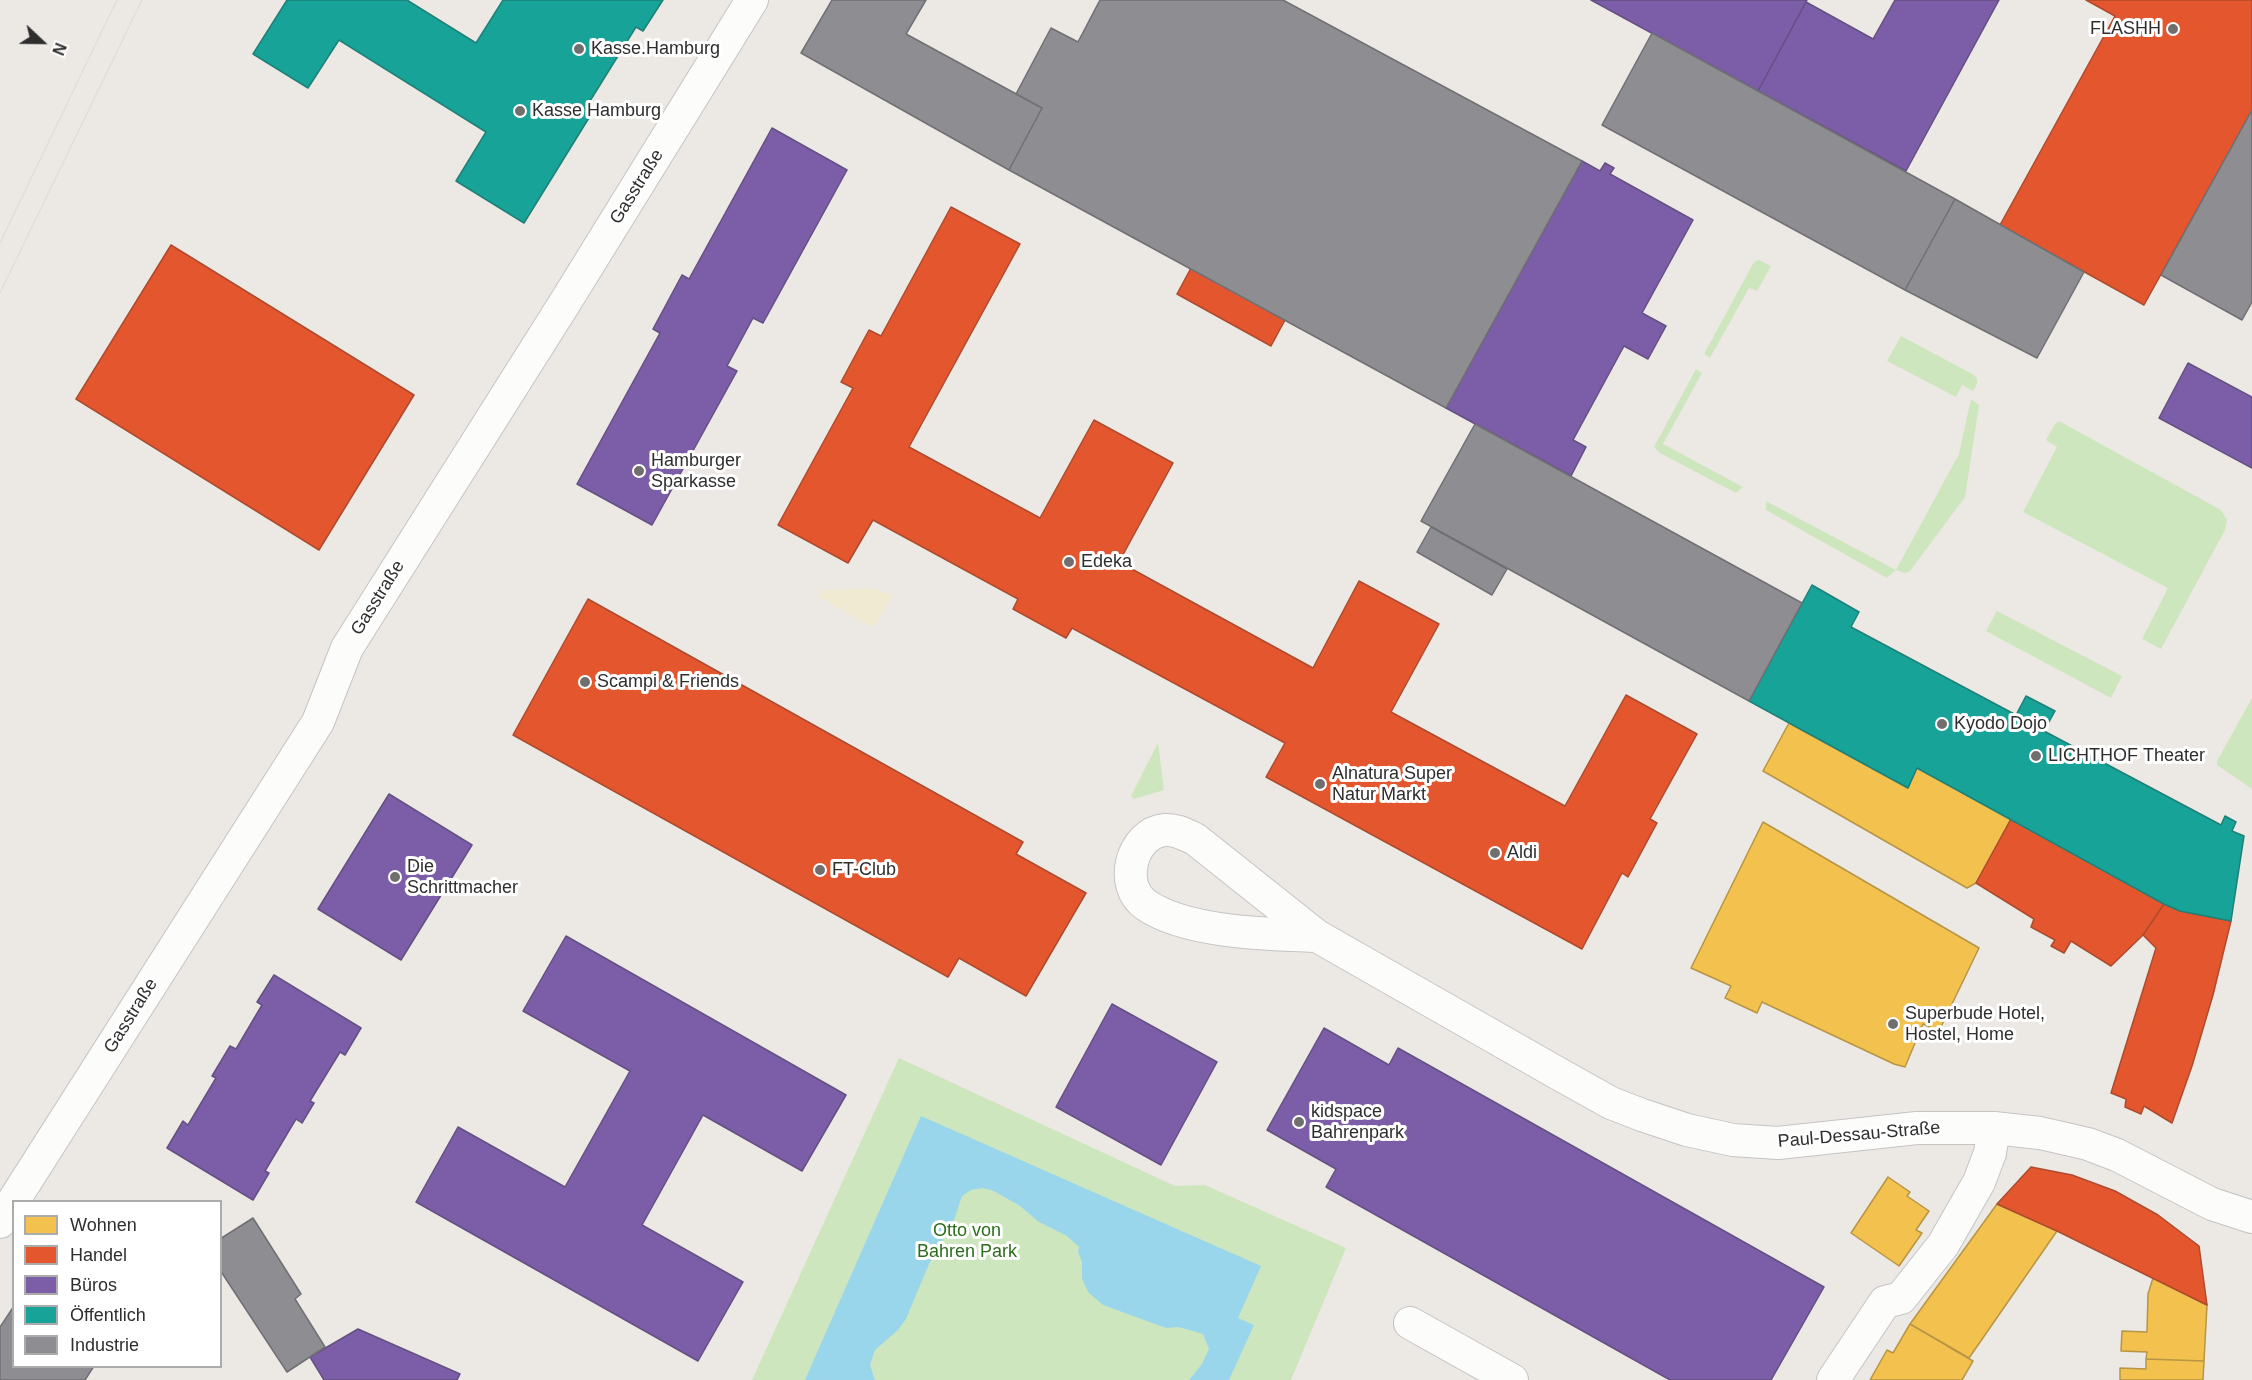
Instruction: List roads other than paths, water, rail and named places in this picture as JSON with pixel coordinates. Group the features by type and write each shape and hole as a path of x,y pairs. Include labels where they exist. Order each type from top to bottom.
{"street":[{"name":"Gasstraße","path":"14,1200 318,722 347,648 573,291 752,0"},
{"name":"Paul-Dessau-Straße","path":"1317,936 1235,932 1159,912 1144,904 1131,883 1131,867 1135,852 1152,833 1166,830 1180,832 1209,848 1317,936 1611,1103 1687,1130 1733,1140 1778,1143 1917,1128 1994,1128 2040,1133 2088,1144 2146,1169 2212,1204 2252,1217"},
{"path":"1833,1380 1885,1302 1901,1298 1943,1245 1979,1182 1990,1153 1994,1128"},
{"name":"Gasstraße","path":"0,1222 12,1203"},
{"path":"1410,1323 1512,1380"}],"water":[{"path":"921,1116 1261,1266 1238,1318 1254,1325 1229,1380 1189,1380 1202,1364 1209,1349 1203,1334 1179,1327 1166,1328 1103,1305 1088,1292 1082,1278 1079,1247 1067,1236 1039,1222 1020,1206 994,1191 983,1188 971,1190 962,1196 954,1220 929,1264 906,1319 898,1330 875,1350 870,1365 875,1380 805,1380"}],"tram line":[{"path":"0,243 117,0"},
{"path":"0,293 142,0"}],"place":[{"name":"FLASHH","path":"2173,29"},
{"name":"Kasse.Hamburg","path":"579,49"},
{"name":"Kasse Hamburg","path":"520,111"},
{"name":"Hamburger Sparkasse","path":"639,471"},
{"name":"Edeka","path":"1069,562"},
{"name":"Scampi & Friends","path":"585,682"},
{"name":"Kyodo Dojo","path":"1942,724"},
{"name":"LICHTHOF Theater","path":"2036,756"},
{"name":"Alnatura Super Natur Markt","path":"1320,784"},
{"name":"Aldi","path":"1495,853"},
{"name":"FT-Club","path":"820,870"},
{"name":"Die Schrittmacher","path":"395,877"},
{"name":"Superbude Hotel, Hostel, Home","path":"1893,1024"},
{"name":"kidspace Bahrenpark","path":"1299,1122"}],"park label":[{"name":"Otto von Bahren Park","path":"967,1241"}]}
